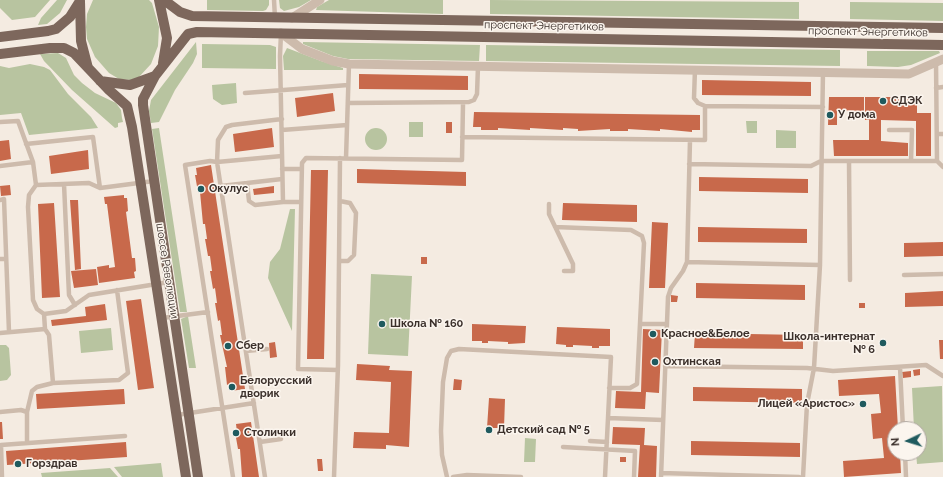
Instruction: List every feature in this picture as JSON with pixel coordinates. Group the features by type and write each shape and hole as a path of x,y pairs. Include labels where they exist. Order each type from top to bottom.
{"main road":[{"name":"шоссе Революции","path":"159,0 167,38 162,67 155,76 143,99 143,105 198,477"},
{"name":"проспект Энергетиков","path":"164,0 180,12 192,16 943,28"},
{"name":"шоссе Революции","path":"80,1 81,41 88,68 127,106 130,113 186,477"},
{"path":"0,37 48,32 56,29 70,17 80,1"},
{"name":"проспект Энергетиков","path":"162,67 188,34 197,32 943,45"},
{"path":"0,54 50,48 64,48 74,53 88,68"},
{"path":"100,81 130,85 155,76"}],"street":[{"path":"292,18 320,0"},
{"path":"281,33 302,49 333,61 349,64 823,71 909,74 940,60"}],"lane":[{"path":"274,0 275,18"},
{"path":"281,33 283,202"},
{"path":"936,161 936,88 940,60"},
{"path":"346,158 349,64"},
{"path":"348,103 463,104 470,102 476,97 478,66"},
{"path":"695,69 694,98 698,103 705,106 823,107"},
{"path":"804,477 807,404 814,368 820,265 823,71"},
{"path":"245,93 348,85"},
{"path":"936,88 943,88"},
{"path":"338,370 298,369 302,163 306,158 462,160 463,104"},
{"path":"462,137 704,140 705,106"},
{"path":"266,477 217,162 218,140 226,128 232,125 282,120"},
{"path":"0,122 18,121 33,162 36,185 29,195 28,207 32,300 37,309 44,314 66,311 89,296 116,290 169,282"},
{"path":"282,130 347,125"},
{"path":"889,130 912,130 911,161"},
{"path":"937,134 943,134"},
{"path":"26,144 93,137 100,188"},
{"path":"690,140 687,262 683,271 671,288 668,297 661,475 799,477"},
{"path":"233,477 185,165 210,161 217,162 282,156"},
{"path":"334,477 338,370 340,158"},
{"path":"689,164 811,166 821,161 936,161 943,167"},
{"path":"849,161 850,280"},
{"path":"0,166 33,162"},
{"path":"282,169 302,169"},
{"path":"221,186 282,179"},
{"path":"36,185 89,183 100,188 154,181"},
{"path":"247,183 249,201 255,206 283,202 301,202"},
{"path":"64,184 69,295 75,305"},
{"path":"0,200 4,200 9,332"},
{"path":"340,201 350,203 356,214 354,255 348,261 340,261"},
{"path":"549,204 549,214 573,264 573,271 564,271"},
{"path":"555,227 631,230 642,236 644,243 637,384 630,388 609,388"},
{"path":"0,259 6,259"},
{"path":"687,262 820,265"},
{"path":"904,275 943,274"},
{"path":"27,443 27,412 32,391 37,387 53,383 118,380 128,373 116,290"},
{"path":"162,318 208,312"},
{"path":"44,314 45,329 51,342 53,383"},
{"path":"640,324 667,324"},
{"path":"0,333 45,329"},
{"path":"246,351 267,348"},
{"path":"447,477 442,455 441,431 443,382 447,358 451,350 459,349 611,356 605,477"},
{"path":"665,366 814,368 833,371 926,365 943,376"},
{"path":"900,367 903,421"},
{"path":"177,415 254,403"},
{"path":"0,412 21,410 27,412"},
{"path":"608,418 663,420"},
{"path":"2,477 1,445 125,436"},
{"path":"260,442 280,439"},
{"path":"590,441 606,442"},
{"path":"563,447 635,451 634,477"},
{"path":"905,461 906,477"},
{"path":"455,477 521,477"}],"green space":[{"path":"0,0 50,0 35,17 12,20 0,8"},
{"path":"57,0 67,0 60,13 47,24 38,25 41,18"},
{"path":"93,0 149,0 152,3 159,27 158,46 151,64 139,77 131,80 119,79 109,73 95,57 87,39 86,27 87,14"},
{"path":"207,0 269,0 269,5 266,10 263,11 207,10"},
{"path":"279,0 311,0 299,7 284,11 280,8"},
{"path":"329,0 443,0 443,14 316,10 317,7"},
{"path":"490,0 799,2 799,19 490,14"},
{"path":"850,2 943,3 943,21 850,19"},
{"path":"196,42 197,54 193,63 175,90 159,122 151,123 149,111 151,100"},
{"path":"303,42 480,45 479,61 348,59 333,56 303,44"},
{"path":"202,44 270,45 276,47 276,69 202,68"},
{"path":"486,45 840,50 840,66 486,61"},
{"path":"287,48 343,68 343,70 284,70 283,56"},
{"path":"867,51 939,51 940,53 911,65 898,67 867,66"},
{"path":"58,53 66,58 74,75 82,83 95,93 116,103 121,110 123,122 118,123 118,127 115,128 72,90 44,61 40,54"},
{"path":"30,64 50,70 68,94 91,117 98,128 29,135 21,113 0,115 0,66 9,68"},
{"path":"236,83 237,103 222,105 213,99 212,85"},
{"path":"746,121 757,121 757,133 747,133"},
{"path":"409,122 423,122 423,137 409,137"},
{"path":"159,128 187,312 180,312 152,129"},
{"path":"376,128 384,131 387,139 384,147 376,150 368,147 365,139 368,131"},
{"path":"776,130 796,131 796,148 776,148"},
{"path":"290,209 295,209 292,331 268,278 270,262 280,249"},
{"path":"371,274 412,276 408,356 368,354"},
{"path":"188,316 196,368 189,368 181,319"},
{"path":"111,328 113,350 81,353 79,331"},
{"path":"0,345 6,345 9,348 11,375 7,380 0,381"},
{"path":"942,386 943,462 917,464 917,461 927,461 927,421 914,421 912,388"},
{"path":"525,438 536,439 535,462 524,462"},
{"path":"161,463 163,477 122,477 114,467"},
{"path":"110,468 118,477 42,477 41,473"}],"building":[{"path":"359,74 468,76 468,90 359,89"},
{"path":"702,80 811,82 811,96 702,95"},
{"path":"333,93 335,111 297,117 295,98"},
{"path":"829,97 864,97 864,111 837,110 837,125 828,125"},
{"path":"865,97 917,97 917,113 931,113 931,156 916,156 916,121 881,120 881,141 908,143 908,156 834,156 833,140 869,140 869,120 865,120"},
{"path":"474,112 700,115 700,130 692,130 692,132 660,129 660,131 628,129 628,131 610,131 610,129 578,131 578,129 563,128 563,130 530,128 530,130 498,128 498,130 481,130 481,127 473,127"},
{"path":"446,122 452,122 452,133 446,133"},
{"path":"272,128 274,147 235,152 233,134"},
{"path":"9,140 11,159 0,161 0,141"},
{"path":"88,150 89,169 51,174 49,156"},
{"path":"211,165 245,389 231,391 229,384 227,385 225,367 227,367 220,335 222,335 220,320 218,321 215,303 217,303 215,288 213,289 210,271 212,271 210,256 208,256 205,239 207,239 205,224 203,224 200,192 198,192 195,175 197,175 196,168"},
{"path":"357,169 466,172 466,186 357,183"},
{"path":"311,170 328,170 324,359 307,359"},
{"path":"699,177 808,179 808,193 699,191"},
{"path":"10,185 11,195 1,196 0,186"},
{"path":"274,186 274,193 254,195 253,189"},
{"path":"124,195 124,198 127,198 128,211 126,212 132,258 135,258 135,278 99,283 97,267 109,265 109,268 115,267 107,204 105,204 104,197"},
{"path":"70,200 78,200 81,269 75,270"},
{"path":"54,203 60,297 42,298 38,204"},
{"path":"563,203 637,205 637,222 562,220"},
{"path":"652,222 668,223 665,288 649,288"},
{"path":"698,227 807,229 807,243 698,242"},
{"path":"943,242 943,256 904,257 904,243"},
{"path":"421,257 427,257 427,264 421,264"},
{"path":"96,269 98,285 74,288 71,271"},
{"path":"696,283 805,285 805,300 696,298"},
{"path":"943,291 943,306 905,307 905,293"},
{"path":"671,295 678,296 677,302 671,302"},
{"path":"141,299 154,388 138,390 126,301"},
{"path":"859,303 865,303 865,308 859,308"},
{"path":"105,304 107,320 52,326 51,320 86,316 85,307"},
{"path":"472,324 526,326 525,343 508,344 508,342 488,341 488,343 482,343 482,341 472,341"},
{"path":"557,327 610,329 610,346 599,346 599,348 592,348 592,346 573,345 573,347 566,347 566,345 556,344"},
{"path":"643,329 662,330 659,393 646,392 645,409 615,408 616,391 641,392"},
{"path":"695,333 803,335 803,349 694,348"},
{"path":"939,340 943,340 943,359 940,359"},
{"path":"275,342 277,357 270,358 269,343"},
{"path":"357,364 390,366 389,370 412,371 409,447 386,445 386,449 353,448 354,432 389,433 391,382 356,380"},
{"path":"920,369 920,375 914,376 913,370"},
{"path":"911,371 911,377 903,378 902,372"},
{"path":"895,376 898,421 887,421 887,461 900,461 901,473 844,477 843,461 884,458 882,438 873,439 871,414 881,413 879,394 839,396 838,380"},
{"path":"454,379 462,380 461,390 453,390"},
{"path":"693,387 802,389 802,403 693,401"},
{"path":"124,389 125,404 37,409 36,394"},
{"path":"489,398 505,399 504,428 487,428"},
{"path":"0,422 2,422 3,439 0,439"},
{"path":"251,422 259,477 242,477 240,449 238,449 235,432 237,432 236,424"},
{"path":"613,427 645,428 644,445 657,446 656,477 638,477 640,445 612,444"},
{"path":"691,441 800,443 800,457 691,455"},
{"path":"126,442 127,457 7,465 6,451"},
{"path":"620,457 626,457 626,462 620,462"},
{"path":"317,459 322,459 323,471 318,471"}],"place":[{"name":"СДЭК","path":"883,101"},
{"name":"У дома","path":"830,115"},
{"name":"Окулус","path":"201,189"},
{"name":"Школа № 160","path":"382,324"},
{"name":"Красное&Белое","path":"653,334"},
{"name":"Школа-интернат № 6","path":"883,343"},
{"name":"Сбер","path":"228,346"},
{"name":"Охтинская","path":"655,362"},
{"name":"Белорусский дворик","path":"232,387"},
{"name":"Лицей «Аристос»","path":"863,404"},
{"name":"Детский сад № 5","path":"489,430"},
{"name":"Столички","path":"236,433"},
{"name":"Горздрав","path":"18,464"}]}
